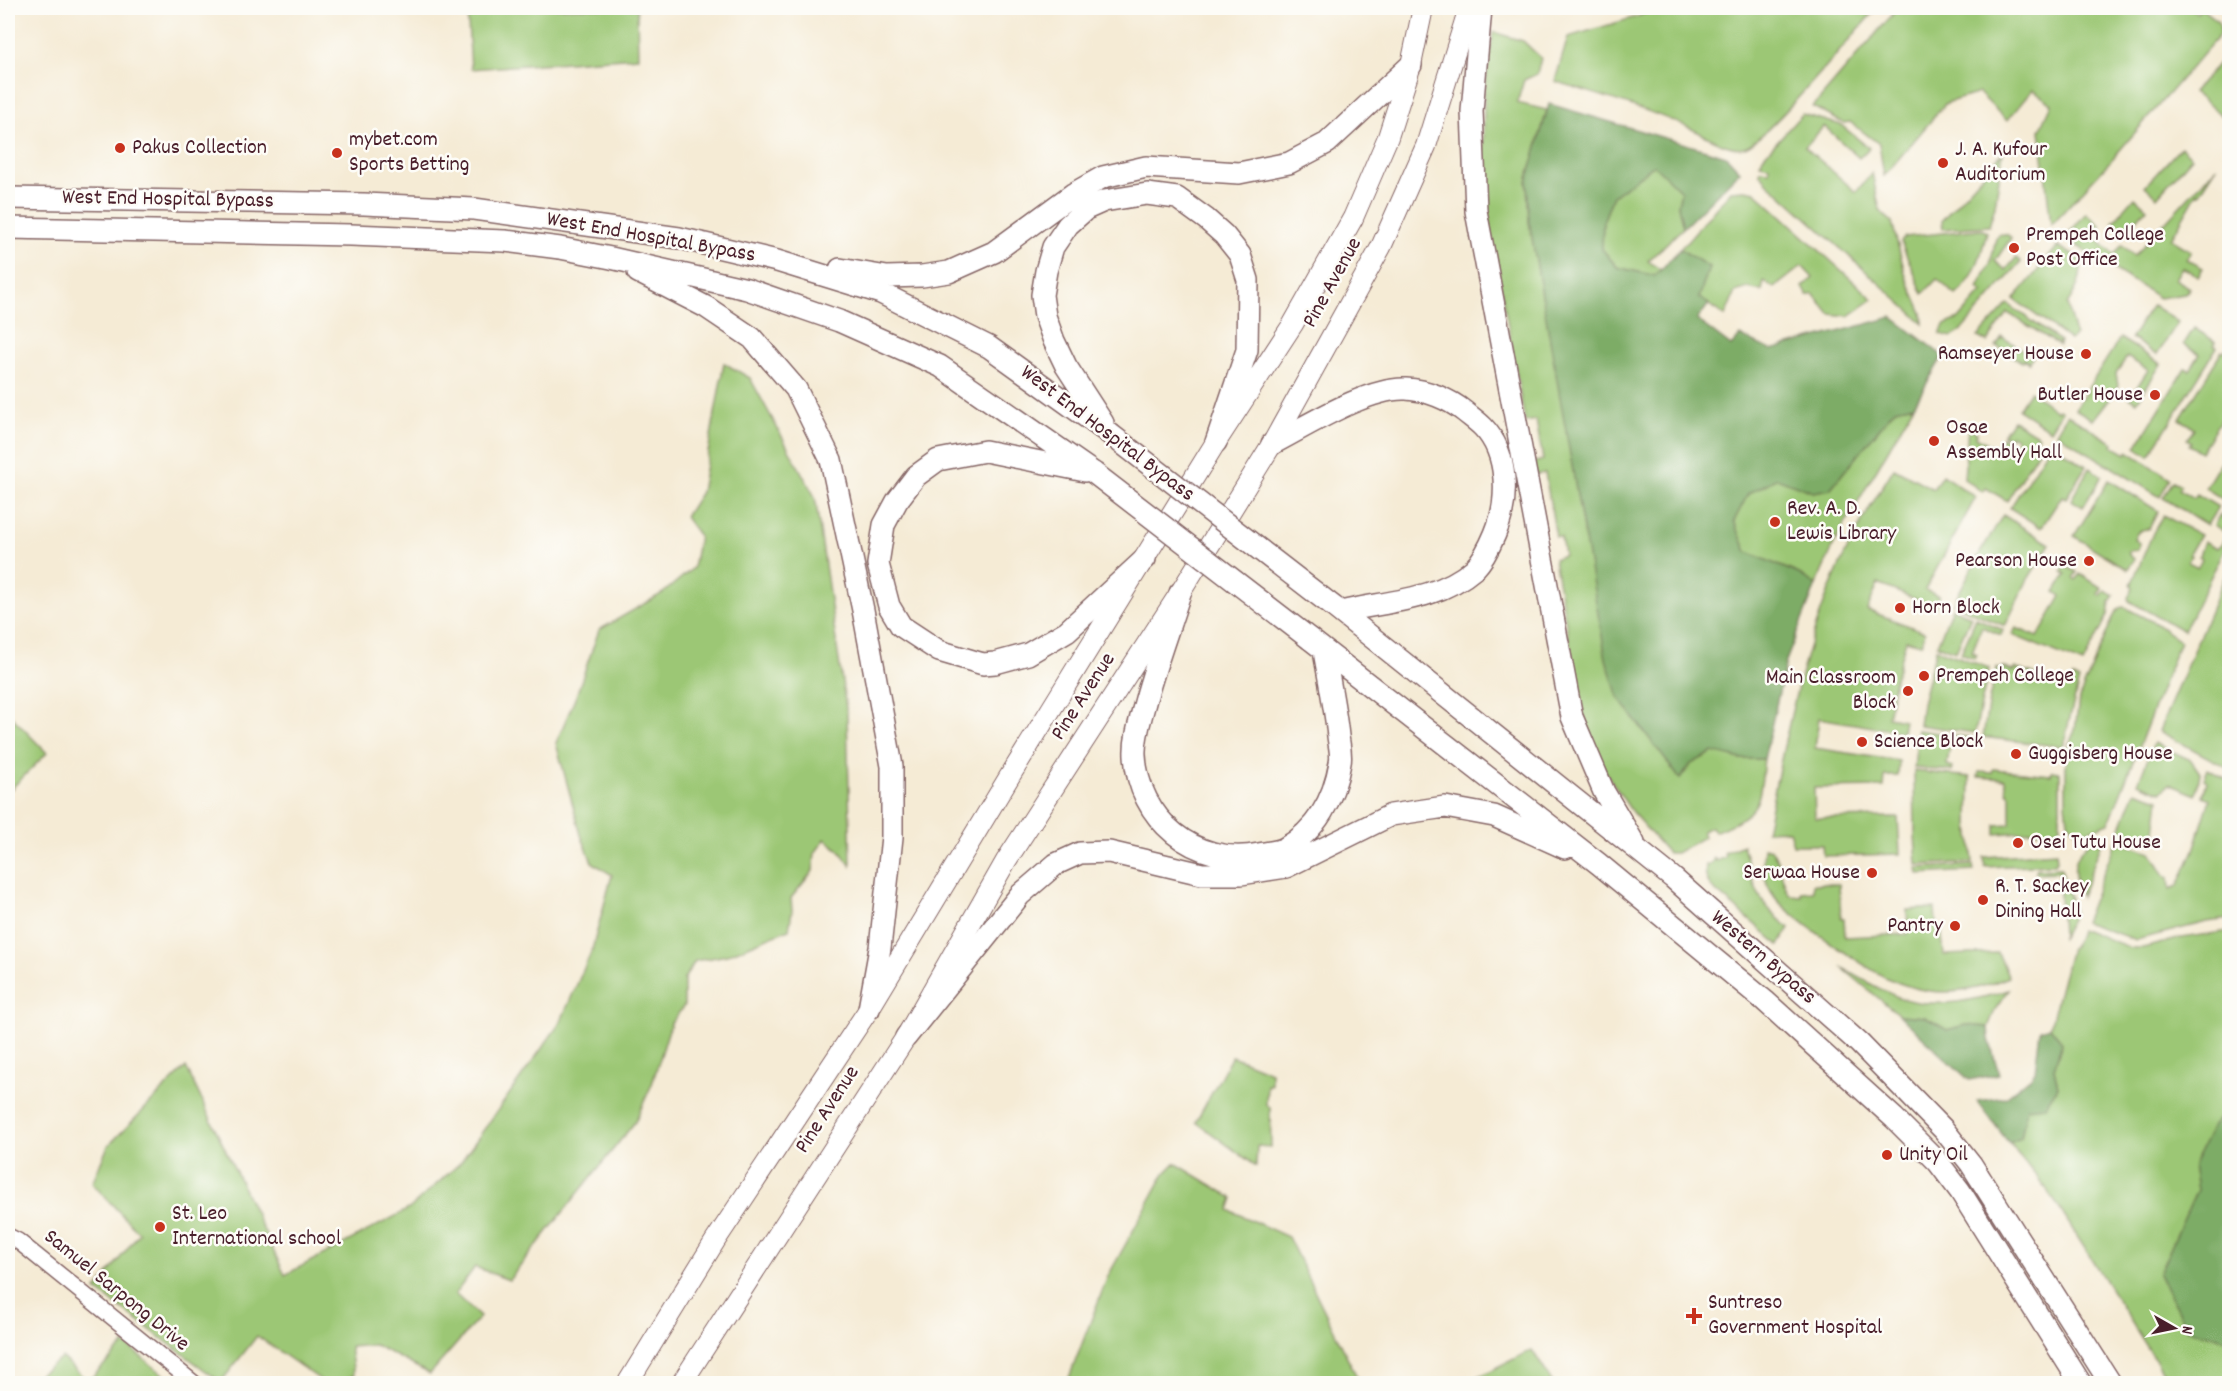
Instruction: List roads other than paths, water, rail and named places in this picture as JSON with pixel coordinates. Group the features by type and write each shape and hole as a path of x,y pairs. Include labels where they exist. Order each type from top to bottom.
{"highway":[{"path":"1481,8 1472,111 1476,211 1572,717 1604,792 1641,854"},
{"path":"777,261 887,277 922,276 949,272 994,252 1073,194 1103,177 1146,167 1239,173 1289,163 1327,143 1411,65"},
{"path":"1110,434 1066,366 1054,341 1042,295 1053,248 1068,225 1086,209 1104,201 1147,194 1177,198 1206,219 1224,235 1240,255 1248,280 1247,350 1216,442"},
{"name":"West End Hospital Bypass","path":"8,198 364,204 507,213 679,238 777,261 881,293 989,346 1110,434 1338,609"},
{"name":"West End Hospital Bypass","path":"8,228 351,234 505,241 611,258 747,289 839,321 940,366 1094,473 1317,645"},
{"path":"611,258 706,307 752,338 796,388 831,460 863,610 892,766 892,837 880,948 869,1009"},
{"path":"1272,444 1361,399 1385,391 1407,389 1433,394 1456,405 1484,428 1496,448 1504,478 1503,515 1490,548 1474,568 1436,592 1338,609"},
{"path":"1094,473 985,451 938,460 916,476 897,501 884,525 878,564 889,606 901,626 939,651 983,664 995,663 1028,654 1067,631 1145,559"},
{"path":"1180,593 1148,689 1135,754 1141,790 1161,822 1183,840 1214,854 1248,856 1284,849 1311,829 1331,797 1341,761 1336,715 1317,645"},
{"name":"Western Bypass","path":"1338,609 1681,886 1859,1043 1944,1130 1971,1164 2111,1383"},
{"name":"Western Bypass","path":"1317,645 1599,864 1765,1001 1894,1118 1938,1162 1960,1191 2081,1383"},
{"path":"906,1037 1020,895 1056,864 1080,854 1109,852 1202,874 1241,874 1286,867 1391,815 1445,807 1494,816 1599,864"}],"main road":[{"path":"627,1383 715,1241 869,1009 1216,442 1293,324 1353,218 1388,137 1411,65 1423,8"},
{"name":"Pine Avenue","path":"681,1383 906,1037 1006,861 1180,593 1272,444 1381,247 1426,146 1469,8"}],"street":[{"name":"Samuel Sarpong Drive","path":"8,1236 18,1241 195,1383"}],"place":[{"name":"Pakus Collection","path":"120,148"},
{"name":"mybet.com Sports Betting","path":"337,153"},
{"name":"J. A. Kufour Auditorium","path":"1943,163"},
{"name":"Prempeh College Post Office","path":"2014,248"},
{"name":"Ramseyer House","path":"2086,354"},
{"name":"Butler House","path":"2155,395"},
{"name":"Osae Assembly Hall","path":"1934,441"},
{"name":"Rev. A. D. Lewis Library","path":"1775,522"},
{"name":"Pearson House","path":"2089,561"},
{"name":"Horn Block","path":"1900,608"},
{"name":"Prempeh College","path":"1924,676"},
{"name":"Main Classroom Block","path":"1908,691"},
{"name":"Science Block","path":"1862,742"},
{"name":"Guggisberg House","path":"2016,754"},
{"name":"Osei Tutu House","path":"2018,843"},
{"name":"Serwaa House","path":"1872,873"},
{"name":"R. T. Sackey Dining Hall","path":"1983,900"},
{"name":"Pantry","path":"1955,926"},
{"name":"Unity Oil","path":"1887,1155"},
{"name":"St. Leo International school","path":"160,1227"},
{"name":"Suntreso Government Hospital","path":"1694,1316"}]}
